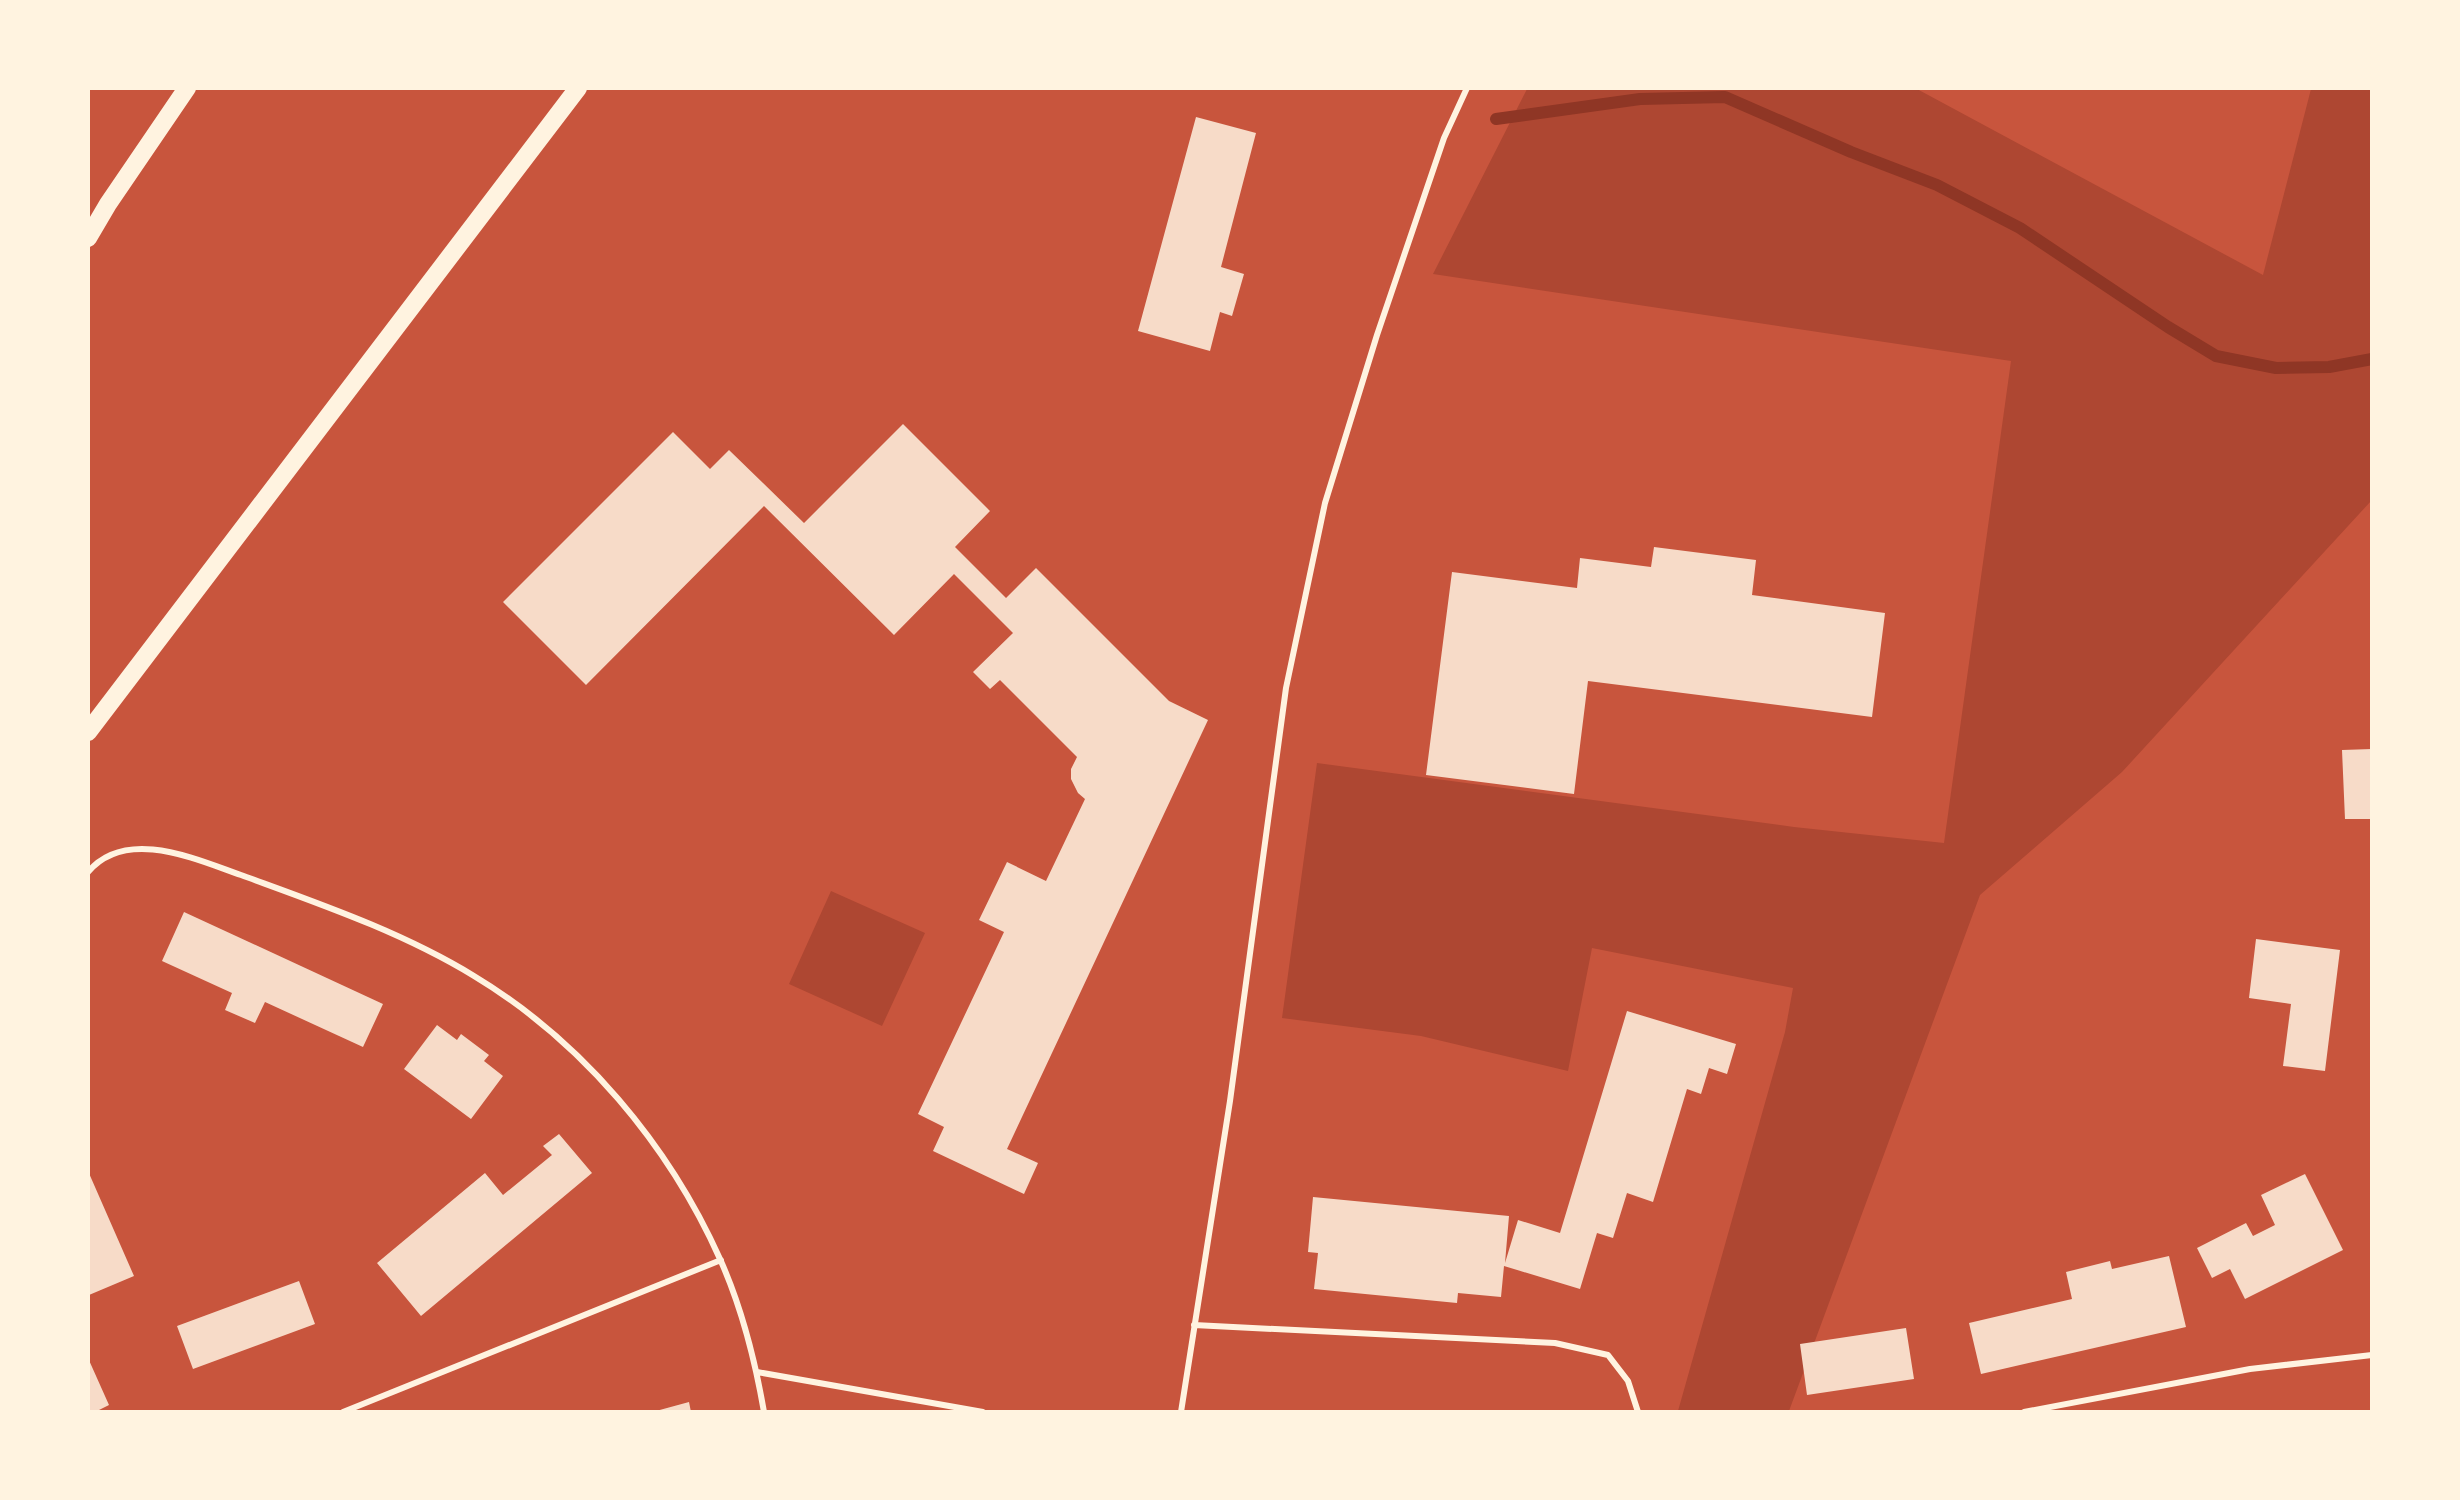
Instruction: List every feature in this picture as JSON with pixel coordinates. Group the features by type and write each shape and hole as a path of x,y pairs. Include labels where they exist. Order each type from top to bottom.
{"highway":[{"path":"88,238 108,204 186,88"},
{"path":"88,732 578,88"}],"street":[{"path":"1181,1412 1230,1101 1286,688 1323,515 1377,335 1444,138 1467,88"},
{"path":"88,872 106,856 120,850 138,848 186,857 311,900 380,928 421,948 499,992 527,1012 588,1066 620,1101 665,1161 693,1207 721,1260 737,1305 757,1372 764,1412"},
{"path":"343,1412 721,1260"},
{"path":"1194,1325 1555,1343 1608,1355 1628,1381 1638,1412"},
{"path":"2024,1412 2250,1369 2372,1355"},
{"path":"757,1372 983,1412"},
{"path":"2067,1404 2068,1412"}],"shaded area":[{"path":"1527,89 1917,89 2263,275 2311,89 2371,89 2371,501 2122,772 1980,895 1789,1411 1678,1411 1785,1032 1793,988 1592,948 1568,1071 1421,1036 1282,1018 1317,763 1794,827 1944,843 2011,361 1433,274"},
{"path":"831,891 925,933 882,1026 789,984"}],"building":[{"path":"1196,117 1256,133 1221,267 1244,274 1232,316 1220,312 1210,351 1138,331"},
{"path":"903,424 990,511 955,547 1006,598 1036,568 1169,701 1208,720 1007,1149 1038,1163 1024,1194 933,1151 944,1127 918,1114 1004,932 979,920 1007,862 1046,881 1085,799 1078,793 1071,779 1071,769 1077,757 1000,680 990,689 973,672 1013,633 954,574 894,635 764,506 586,685 503,602 673,432 710,469 729,450 804,523"},
{"path":"1654,547 1756,560 1752,595 1885,613 1872,717 1588,681 1574,794 1426,775 1452,572 1577,588 1580,558 1651,567"},
{"path":"2372,749 2372,819 2345,819 2342,750"},
{"path":"184,912 383,1004 363,1047 265,1002 255,1023 225,1010 232,993 162,961"},
{"path":"2256,939 2340,950 2325,1071 2283,1066 2291,1004 2249,998"},
{"path":"1627,1011 1736,1044 1727,1074 1709,1068 1701,1094 1687,1089 1653,1202 1627,1193 1613,1238 1597,1233 1580,1289 1504,1266 1501,1297 1458,1293 1457,1303 1314,1289 1318,1253 1308,1252 1313,1197 1509,1216 1505,1263 1518,1220 1560,1233"},
{"path":"437,1025 457,1040 461,1034 489,1055 484,1061 503,1076 471,1119 404,1069"},
{"path":"559,1134 592,1173 421,1316 377,1263 485,1173 503,1195 552,1155 543,1146"},
{"path":"88,1171 134,1276 89,1295 88,1293"},
{"path":"2305,1174 2343,1250 2245,1299 2230,1269 2212,1278 2197,1248 2246,1223 2253,1236 2275,1225 2261,1195"},
{"path":"2169,1256 2186,1327 1981,1374 1969,1323 2072,1299 2066,1272 2110,1261 2112,1269"},
{"path":"299,1281 315,1324 193,1369 177,1326"},
{"path":"1906,1328 1914,1379 1807,1395 1800,1344"},
{"path":"88,1358 109,1405 95,1412 88,1412"},
{"path":"689,1402 691,1412 656,1412 656,1411"}],"waterway":[{"path":"1496,119 1640,99 1725,97 1851,152 1937,185 2020,228 2168,327 2216,356 2276,368 2329,367 2372,359"}]}
